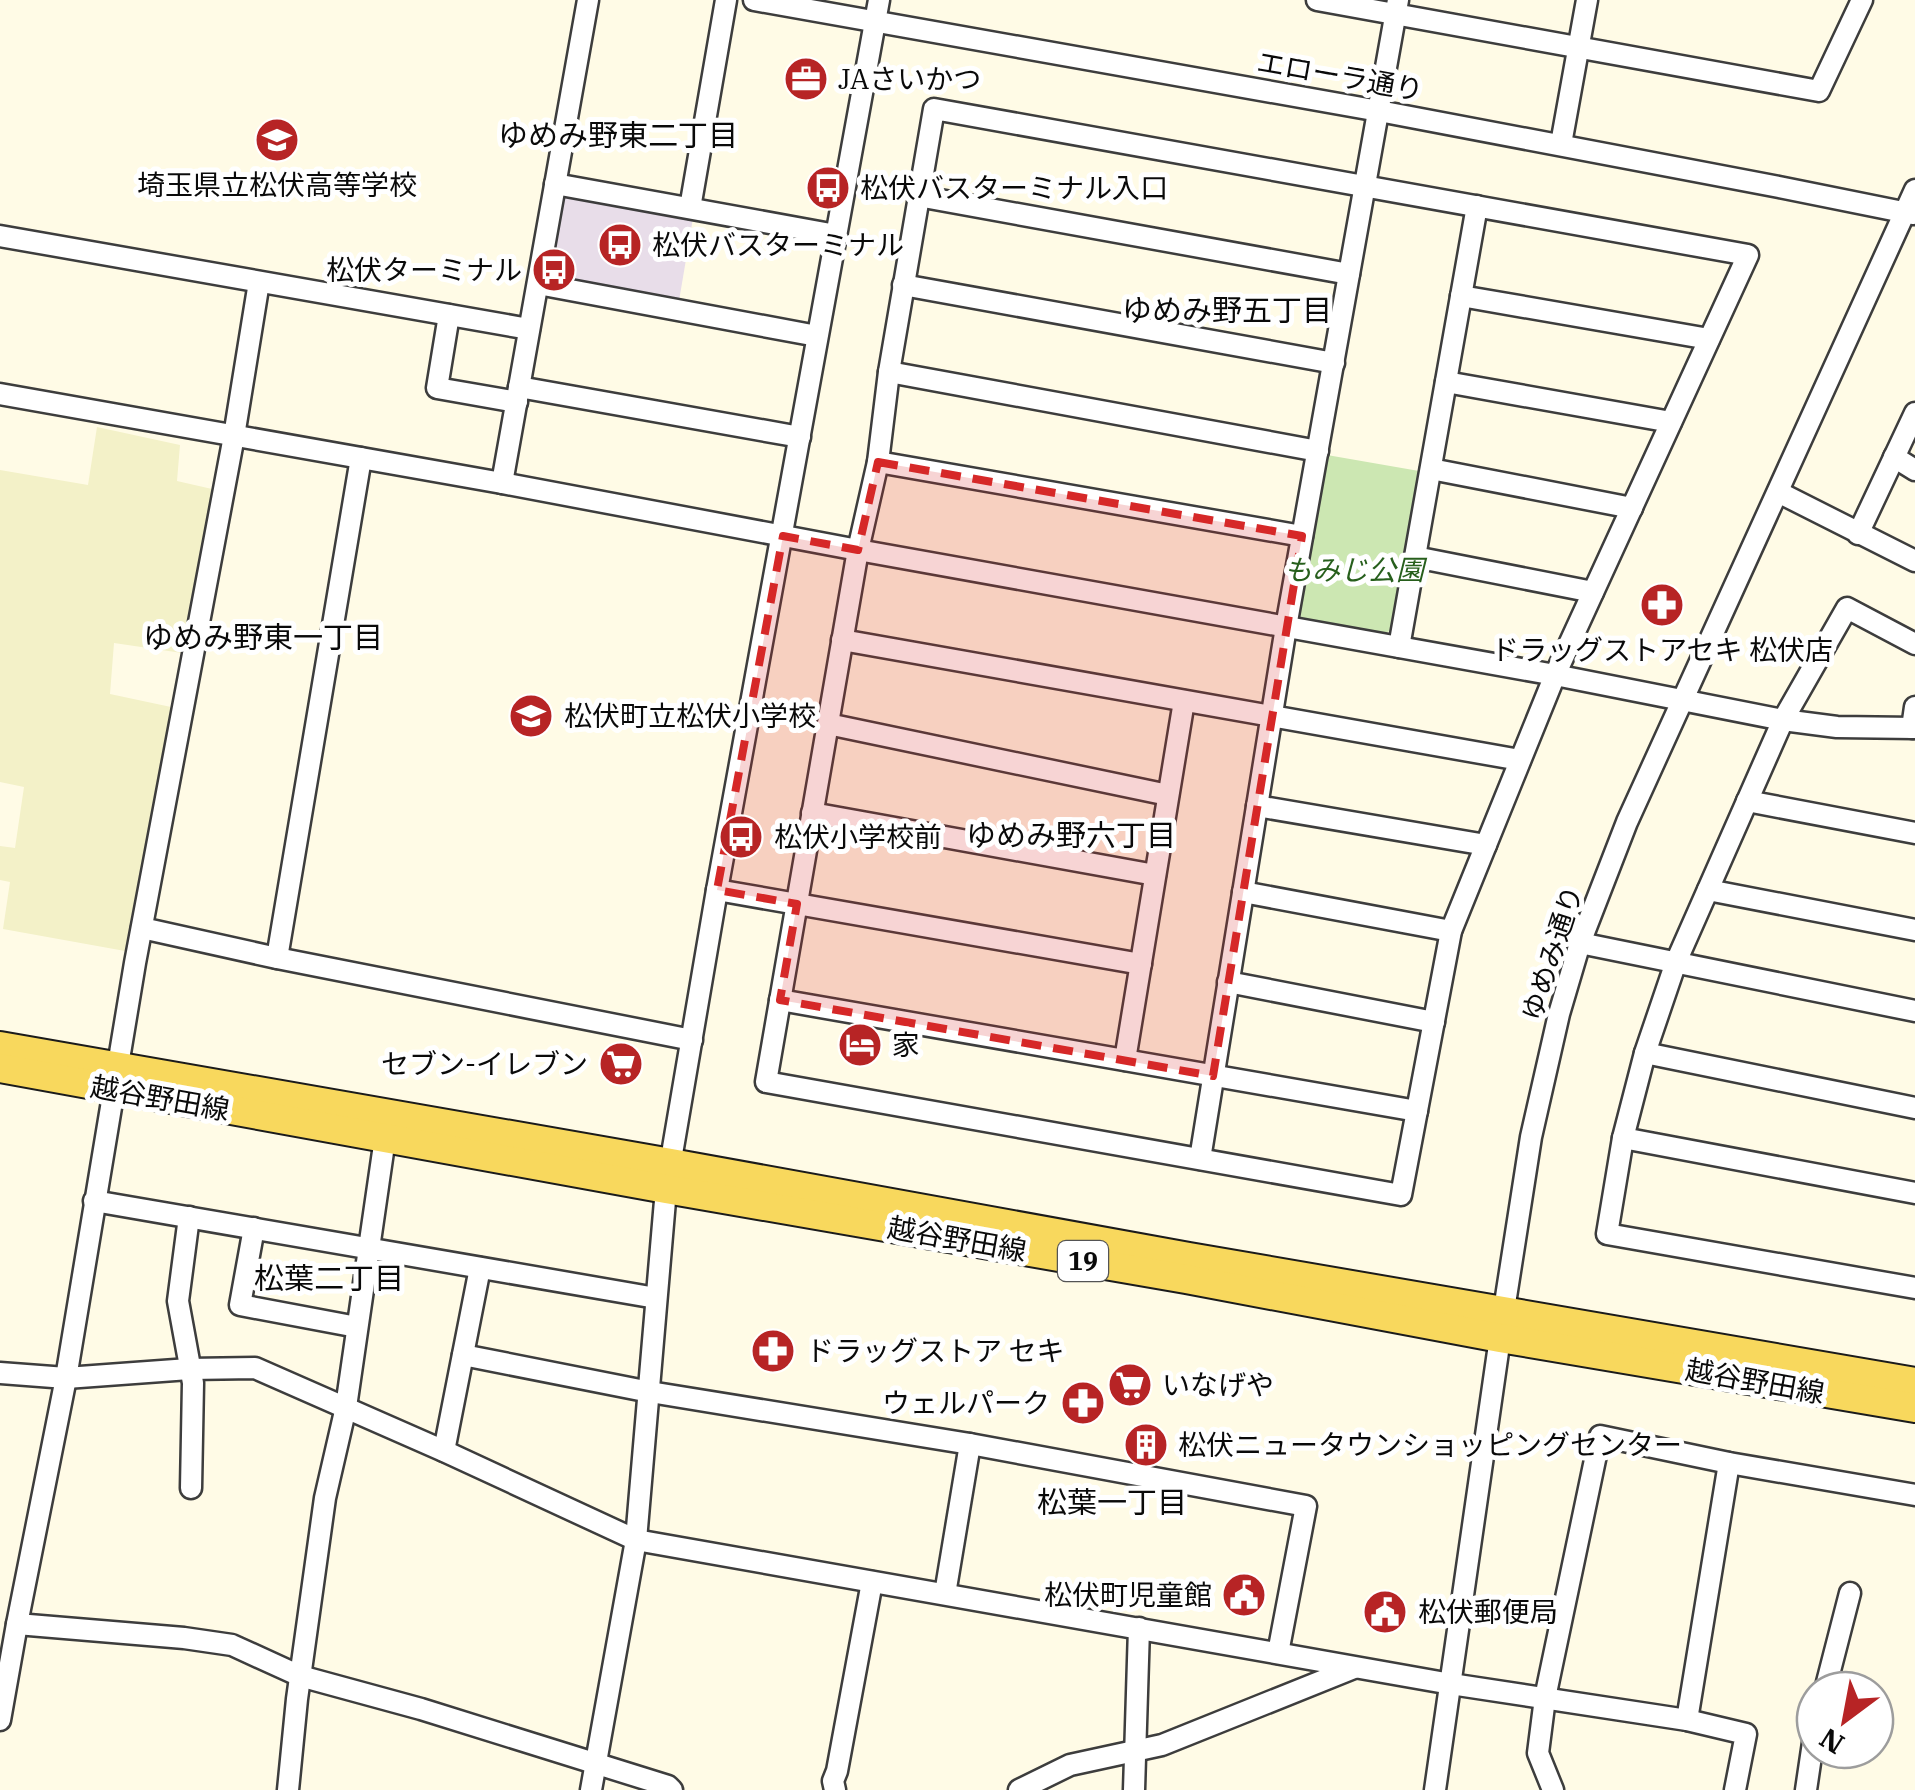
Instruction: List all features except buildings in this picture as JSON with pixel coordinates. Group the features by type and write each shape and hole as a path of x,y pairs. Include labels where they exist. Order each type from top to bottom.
{"main road":[{"name":"越谷野田線","path":"0,1046 115,1079 385,1138 668,1176"},
{"name":"越谷野田線","path":"0,1068 115,1079 668,1176 1186,1279 1915,1382"},
{"name":"越谷野田線","path":"1502,1324 1915,1408"}],"street":[{"path":"502,483 588,0"},
{"path":"690,208 726,0"},
{"name":"エローラ通り","path":"754,0 1379,110 1910,214"},
{"path":"590,1790 636,1540 668,1176 879,0"},
{"path":"1317,0 1397,7 1578,47 1820,90 1862,0"},
{"path":"1560,144 1587,0"},
{"path":"1200,1159 1286,628 1397,7"},
{"path":"934,110 1748,255 1555,674 1451,931 1401,1195 766,1082 858,550 878,462 918,196 934,110"},
{"path":"555,184 836,235"},
{"name":"ゆめみ通り","path":"1435,1790 1531,1137 1544,1069 1580,943 1627,822 1910,214 1915,190"},
{"path":"918,196 1350,274"},
{"path":"1399,646 1477,206"},
{"path":"0,236 530,330"},
{"path":"0,1720 66,1378 115,1079 259,282"},
{"path":"538,284 817,336"},
{"path":"904,286 1334,363"},
{"path":"1461,296 1710,339"},
{"path":"449,316 437,388 518,395 800,437"},
{"path":"889,372 1318,451"},
{"path":"1446,382 1671,422"},
{"path":"0,394 1555,674 1783,720 1837,727 1914,721"},
{"path":"1858,534 1915,413"},
{"path":"1894,457 1915,470"},
{"path":"277,958 360,458"},
{"path":"878,462 1302,536"},
{"path":"1431,468 1632,508"},
{"path":"1778,492 1915,562"},
{"path":"1415,557 1593,592"},
{"path":"1915,644 1847,608 1783,720 1676,962 1645,1053 1624,1138 1608,1234 1915,1288"},
{"path":"842,640 1520,760"},
{"path":"1125,1060 1184,700"},
{"path":"828,724 1168,795"},
{"path":"1747,801 1915,833"},
{"path":"1257,806 1486,845"},
{"path":"812,813 1156,875"},
{"path":"717,890 1141,964"},
{"path":"1708,890 1915,930"},
{"path":"1243,892 1451,931"},
{"path":"142,928 692,1040"},
{"path":"1580,943 1915,1011"},
{"path":"1228,982 1434,1022"},
{"path":"780,1000 1417,1111"},
{"path":"1645,1053 1915,1108"},
{"path":"288,1790 325,1498 346,1408 385,1138"},
{"path":"1624,1138 1915,1193"},
{"path":"94,1201 656,1298"},
{"path":"189,1218 178,1301 192,1383 191,1488"},
{"path":"254,1228 240,1305 357,1328"},
{"path":"444,1452 480,1268"},
{"path":"463,1355 650,1392 970,1444 1306,1506 1278,1653"},
{"path":"0,1373 66,1378 256,1368 636,1540 1450,1684 1687,1720 1746,1734 1735,1790"},
{"path":"1553,1790 1538,1754 1545,1698 1600,1436 1915,1495"},
{"path":"944,1594 970,1444"},
{"path":"1687,1720 1729,1463"},
{"path":"834,1790 872,1582"},
{"path":"1830,1670 1850,1592"},
{"path":"16,1624 232,1645 300,1676 596,1762 672,1790"},
{"path":"1134,1790 1139,1628"},
{"path":"1018,1790 1070,1765 1162,1745 1356,1667"}],"highlighted area":[{"path":"878,462 1302,536 1213,1076 780,1000 797,904 717,890 783,536 858,550"}],"shaded area":[{"name":"松伏バスターミナル","path":"565,192 693,218 679,301 550,278 546,273 560,196"},
{"path":"97,427 180,445 177,481 212,489 182,653 114,643 110,694 171,707 125,951 3,929 10,882 0,880 0,846 15,848 24,787 0,782 0,470 88,485"}],"green space":[{"name":"もみじ公園","path":"1327,455 1419,471 1393,630 1384,633 1304,621 1297,613"}],"place":[{"name":"JAさいかつ","path":"806,79"},
{"name":"埼玉県立松伏高等学校","path":"277,140"},
{"name":"松伏バスターミナル入口","path":"828,188"},
{"name":"松伏バスターミナル","path":"620,245"},
{"name":"松伏ターミナル","path":"554,270"},
{"name":"ドラッグストアセキ 松伏店","path":"1662,605"},
{"name":"松伏町立松伏小学校","path":"531,716"},
{"name":"松伏小学校前","path":"741,837"},
{"name":"家","path":"860,1045"},
{"name":"セブン-イレブン","path":"621,1064"},
{"name":"ドラッグストア セキ","path":"773,1351"},
{"name":"いなげや","path":"1130,1385"},
{"name":"ウェルパーク","path":"1083,1403"},
{"name":"松伏ニュータウンショッピングセンター","path":"1146,1445"},
{"name":"松伏町児童館","path":"1244,1595"},
{"name":"松伏郵便局","path":"1385,1612"}],"district":[{"name":"ゆめみ野東二丁目","path":"618,136"},
{"name":"ゆめみ野五丁目","path":"1227,311"},
{"name":"ゆめみ野東一丁目","path":"263,638"},
{"name":"ゆめみ野六丁目","path":"1071,836"},
{"name":"松葉二丁目","path":"329,1279"},
{"name":"松葉一丁目","path":"1112,1503"}]}
